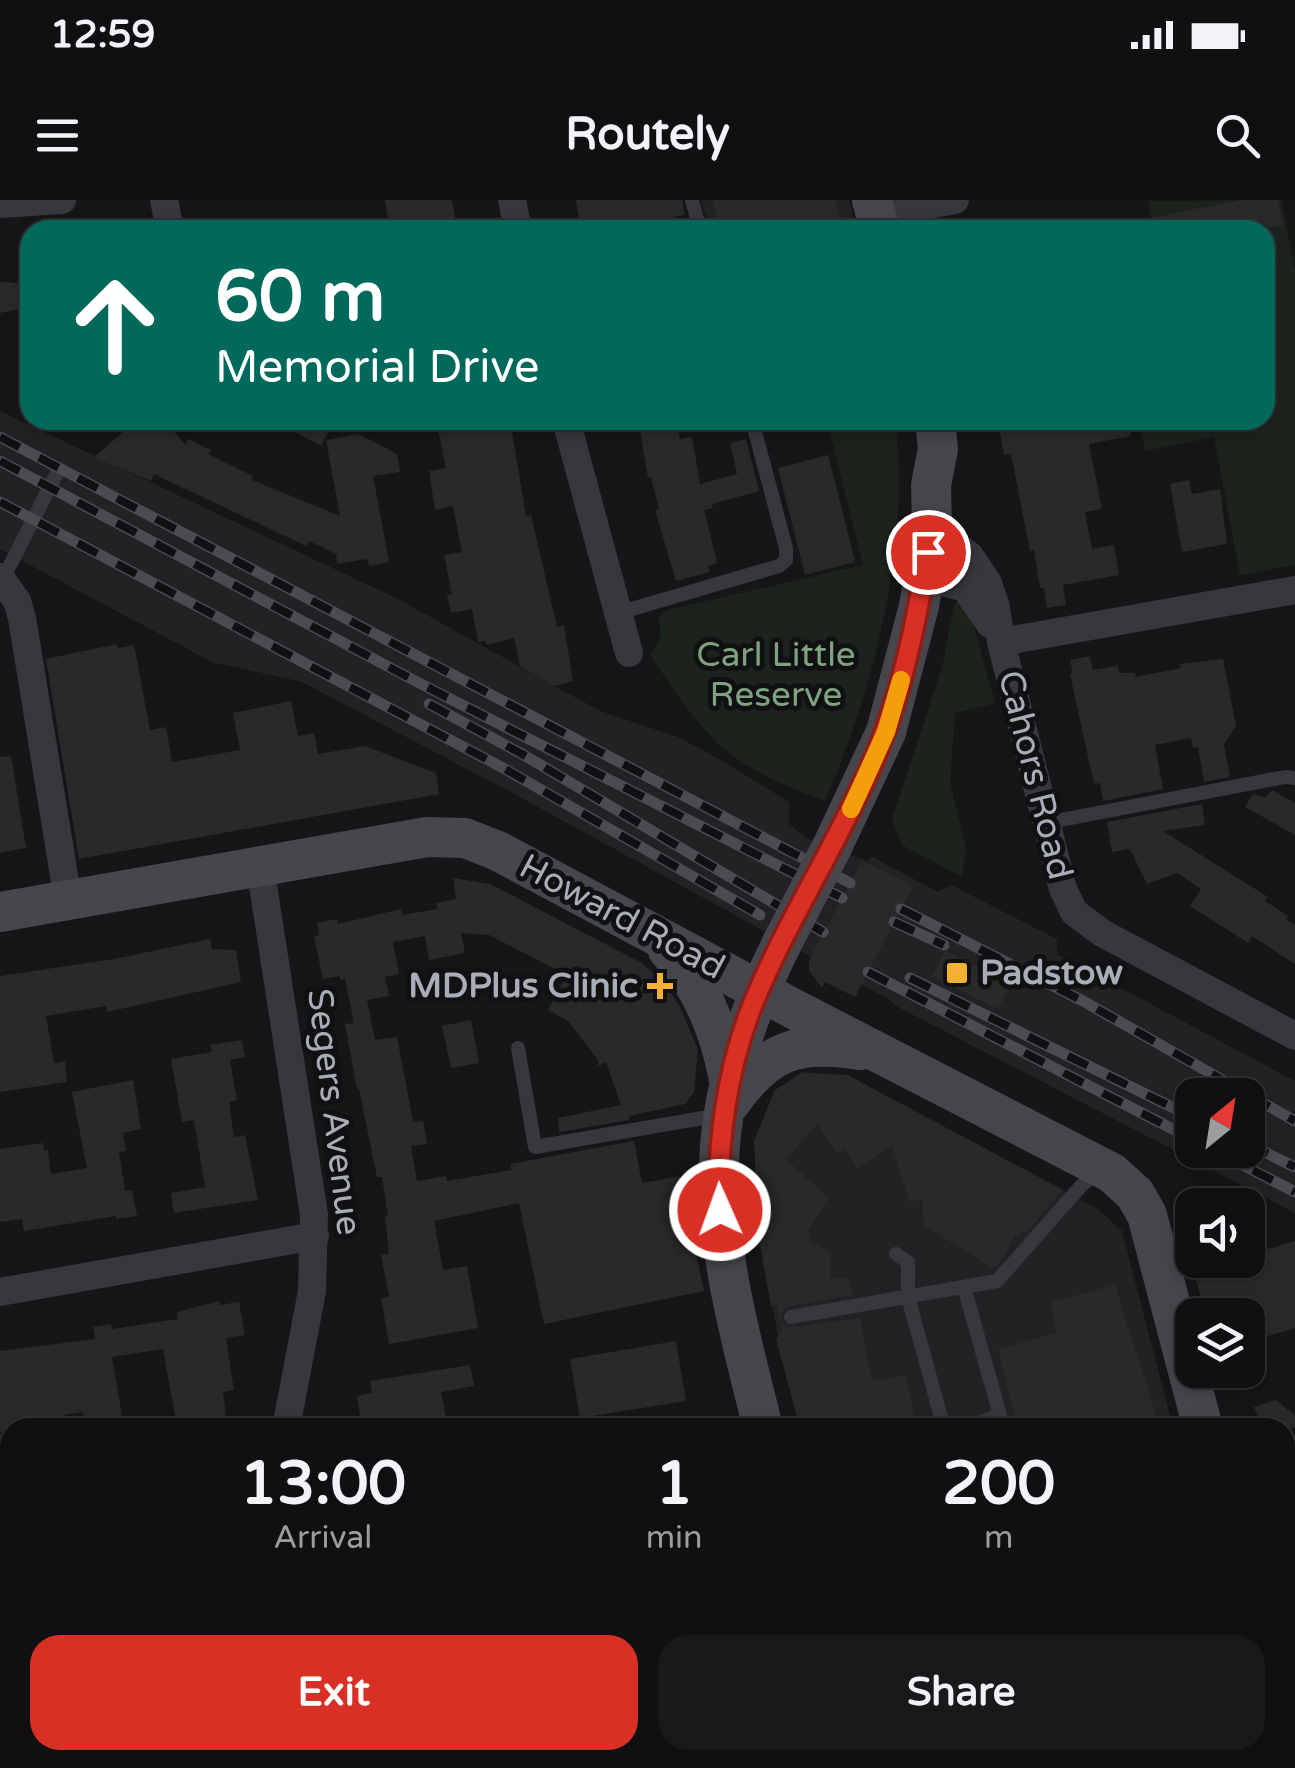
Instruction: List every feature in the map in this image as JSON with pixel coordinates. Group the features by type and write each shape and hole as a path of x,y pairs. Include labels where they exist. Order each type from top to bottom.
{"main road":[{"path":"918,430 931,485"},
{"path":"761,1418 738,1327 722,1235 718,1166 728,1103 748,1017 886,732 924,577 932,527 936,430"},
{"name":"Howard Road","path":"0,912 427,836 465,838 498,851 1112,1173 1134,1194 1146,1215 1201,1418"},
{"path":"650,931 700,990 721,1044 728,1103"},
{"path":"728,1103 760,1068 790,1049 821,1045 878,1053"}],"street":[{"path":"0,204 62,200"},
{"path":"876,215 955,200"},
{"path":"569,430 628,653"},
{"name":"Cahors Road","path":"932,527 960,546 979,568 996,606 1001,642 1046,822 1072,908 1080,919 1102,933 1295,1036"},
{"name":"Cahors Road","path":"924,577 965,588 1001,642"},
{"path":"2,578 17,601 22,618 68,900"},
{"path":"1001,642 1295,590"},
{"name":"Segers Avenue","path":"260,866 313,1191 312,1291 288,1418"},
{"path":"0,1292 315,1236"}],"lane":[{"path":"618,613 780,566 786,560 755,430"},
{"path":"2,578 59,469"},
{"path":"1046,822 1285,776 1295,778"},
{"path":"518,1048 536,1146 728,1103"},
{"path":"791,1318 997,1280 1102,1168"},
{"path":"896,1254 908,1262 908,1297 941,1418"},
{"path":"964,1287 1000,1415 992,1418"}],"shaded area":[{"path":"701,200 849,200 854,220 706,220"},
{"path":"0,411 20,420 20,430 40,430 398,599 600,711 678,737 789,802 789,824 806,838 868,861 871,856 938,892 951,885 1057,939 1057,954 1295,1081 1295,1213 1265,1197 1265,1188 1247,1188 1208,1168 1265,1168 1265,1078 1175,1078 1175,1151 896,1006 516,795 302,682 212,662 0,549"},
{"path":"802,1072 848,1075 1098,1209 1122,1231 1171,1418 799,1418 781,1352 760,1239 755,1169 761,1128 775,1091"}],"green space":[{"path":"1281,200 1295,271 1295,565 1240,575 1214,437 1145,451 1141,430 1275,430 1275,220 1151,220 1148,201"},
{"name":"Carl Little Reserve","path":"829,430 896,430 899,467 898,516 884,615 859,711 825,801 762,774 728,752 696,719 650,655 661,636 659,617 667,610 863,565"},
{"path":"960,601 968,605 995,703 955,713 950,781 966,850 962,877 902,845 892,819 942,668 954,605"}],"building":[{"path":"385,200 452,200 455,220 388,220"},
{"path":"576,200 682,200 685,215 659,220 579,220"},
{"path":"713,200 835,200 840,220 740,217 717,220"},
{"path":"1240,200 1278,200 1283,225 1275,226 1275,220 1141,220"},
{"path":"0,282 20,283 20,309 0,313"},
{"path":"173,430 186,445 188,439 211,450 208,454 253,476 252,480 340,516 326,440 359,434 397,454 400,472 373,476 389,562 369,566 367,559 337,564 336,554 309,541 306,546 154,474 151,481 94,457 124,431"},
{"path":"291,430 330,430 321,446"},
{"path":"438,430 512,430 526,516 531,515 557,627 564,625 573,681 554,686 520,666 514,638 486,645 486,641 478,642 472,609 451,613 447,595 452,595 444,555 462,552 453,506 435,510 429,471 446,468"},
{"path":"640,430 679,430 680,439 692,437 700,484 737,474 730,443 746,439 759,491 712,504 713,508 704,510 717,563 708,566 710,572 676,581 655,510 659,509 651,477 648,478"},
{"path":"1000,430 1130,430 1131,436 1089,444 1102,509 1085,512 1092,549 1114,545 1119,575 1063,585 1066,605 1047,608 1034,550 1030,551 1011,454 1004,455"},
{"path":"828,455 855,562 805,575 778,468"},
{"path":"1189,480 1192,494 1220,489 1227,544 1182,552 1170,484"},
{"path":"117,644 118,648 134,645 150,730 166,727 172,762 240,750 233,713 291,701 298,736 314,733 318,754 365,746 436,773 439,794 79,859 46,659"},
{"path":"1090,656 1093,670 1118,666 1119,673 1135,673 1136,677 1181,668 1180,664 1223,659 1236,726 1224,744 1230,777 1204,782 1198,747 1193,748 1191,738 1155,745 1163,789 1103,801 1100,783 1094,784 1070,674 1070,660"},
{"path":"11,756 26,848 0,853 0,757"},
{"path":"1272,790 1295,803 1295,835 1245,807 1253,794 1265,798"},
{"path":"1202,804 1205,825 1163,831 1268,897 1265,901 1288,916 1286,919 1295,925 1295,964 1252,936 1248,943 1190,906 1201,889 1177,873 1147,884 1130,849 1112,852 1107,822"},
{"path":"862,861 914,885 855,997 825,982 822,988 809,971 809,960"},
{"path":"453,878 490,884 640,962 663,981 679,1005 698,1050 694,1092 685,1104 629,1116 629,1120 559,1132 558,1118 621,1105 606,1062 598,1066 598,1060 568,1021 548,1010 564,979 555,974 557,970 489,935 461,933 465,953 429,960 425,936 393,942 399,974 385,977 389,996 367,1000 375,1040 397,1037 413,1122 423,1121 427,1144 411,1146 417,1181 446,1176 447,1181 512,1170 510,1164 634,1141 642,1183 680,1176 704,1291 544,1324 519,1203 434,1221 443,1270 467,1266 478,1328 389,1344 381,1298 389,1296 381,1255 389,1254 388,1216 345,1024 354,1023 345,979 323,979 314,936 319,935 317,923 337,919 338,924 401,909 402,915 438,909 436,903 456,899"},
{"path":"210,939 212,949 236,950 241,982 107,1012 106,1006 46,1016 54,1063 65,1061 67,1082 0,1092 0,976 114,959"},
{"path":"945,951 1012,983 998,1009 932,976"},
{"path":"471,1020 479,1063 451,1068 442,1026"},
{"path":"242,1040 245,1057 230,1060 237,1100 229,1102 234,1137 245,1135 258,1200 174,1213 171,1193 205,1187 194,1120 182,1122 171,1059 212,1052 210,1045"},
{"path":"802,1073 847,1075 1063,1190 1026,1233 1015,1235 993,1269 924,1225 922,1199 910,1202 892,1146 857,1169 845,1148 837,1154 818,1124 786,1159 828,1198 808,1232 808,1240 831,1253 831,1278 849,1279 853,1295 788,1307 781,1314 782,1323 793,1327 860,1318 872,1381 906,1375 915,1418 797,1418 776,1339 782,1329 776,1305 771,1306 759,1240 754,1141 775,1090"},
{"path":"133,1080 141,1129 123,1133 126,1151 119,1152 125,1191 132,1190 137,1216 24,1231 22,1219 0,1222 0,1149 43,1143 44,1150 48,1150 51,1174 87,1168 72,1092"},
{"path":"1295,1241 1295,1328 1265,1337 1265,1298 1201,1298 1195,1278 1265,1278 1265,1250"},
{"path":"1115,1285 1157,1418 1015,1418 998,1349 1057,1333 1050,1302"},
{"path":"219,1301 220,1305 239,1302 245,1335 226,1338 234,1390 223,1392 226,1416 175,1418 163,1349 112,1357 122,1415 84,1418 83,1412 48,1418 0,1418 0,1351 95,1339 93,1327 111,1324 112,1329 178,1319 177,1312"},
{"path":"676,1341 686,1401 580,1418 570,1359"},
{"path":"470,1365 474,1386 441,1392 446,1418 360,1418 357,1396 372,1393 370,1381"},
{"path":"1276,1400 1295,1418 1258,1418 1254,1407"}],"railway":[{"path":"0,437 850,883"},
{"path":"0,461 423,685 842,898"},
{"path":"0,502 505,769 760,915"},
{"path":"429,704 522,754 823,932"},
{"path":"901,909 1083,1001 1295,1121"},
{"path":"894,922 944,945"},
{"path":"868,972 1175,1130"},
{"path":"910,978 1175,1109"},
{"path":"1265,1152 1295,1167"},
{"path":"1249,1168 1295,1192"}],"slow traffic":[{"path":"851,809 886,732 901,680"}],"place":[{"name":"Padstow","path":"957,973"},
{"name":"MDPlus Clinic","path":"660,986"}],"route":[{"path":"720,1210 718,1166 722,1130 748,1017 886,732 919,606 928,552"}]}
